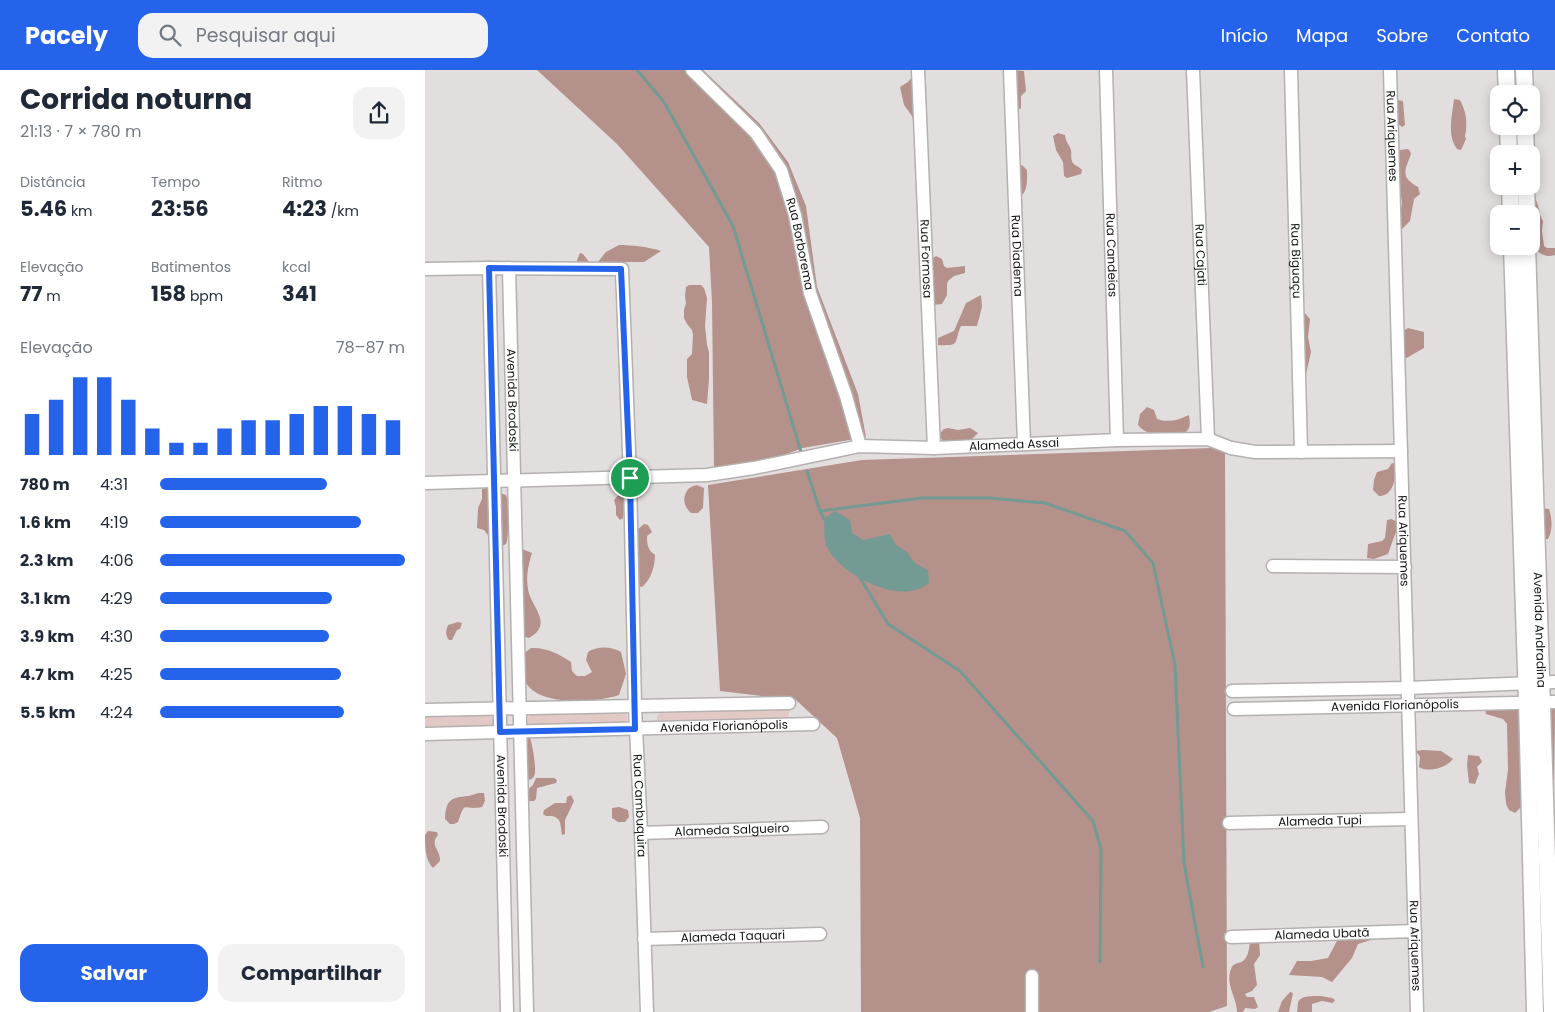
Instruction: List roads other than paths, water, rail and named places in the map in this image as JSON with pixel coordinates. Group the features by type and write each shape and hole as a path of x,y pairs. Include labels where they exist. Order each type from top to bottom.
{"main road":[{"path":"1506,70 1507,85"},
{"path":"1524,70 1525,85"},
{"name":"Avenida Andradina","path":"1515,255 1521,286 1542,702 1552,910 1552,1012"},
{"name":"Avenida Andradina","path":"1521,286 1526,255"},
{"name":"Avenida Andradina","path":"1535,1012 1534,978 1542,702"}],"street":[{"name":"Rua Borborema","path":"692,70 756,133 781,170 795,215 809,293 846,396 860,446"},
{"name":"Rua Formosa","path":"918,70 934,448"},
{"name":"Rua Diadema","path":"1010,70 1024,444"},
{"name":"Rua Candeias","path":"1106,70 1117,440"},
{"name":"Rua Cajati","path":"1193,70 1208,439"},
{"name":"Rua Biguaçu","path":"1291,70 1301,452"},
{"name":"Rua Ariquemes","path":"1390,70 1417,1012"},
{"name":"Avenida Brodoski","path":"489,268 507,1012"},
{"path":"425,269 509,268"},
{"name":"Avenida Brodoski","path":"509,268 527,1012"},
{"name":"Rua Cambuquira","path":"509,268 621,269 630,478 635,729 641,832 647,1012"},
{"name":"Alameda Assai","path":"425,483 707,475 754,468 860,446 934,448 1117,440 1208,439 1231,448 1255,452 1401,452"},
{"path":"1273,566 1405,567"},
{"name":"Avenida Florianópolis","path":"1232,692 1541,683"},
{"name":"Avenida Florianópolis","path":"1234,709 1542,702"},
{"name":"Avenida Florianópolis","path":"425,710 789,704"},
{"name":"Avenida Florianópolis","path":"425,734 813,724"},
{"name":"Alameda Tupi","path":"1229,823 1411,819"},
{"name":"Alameda Salgueiro","path":"641,832 822,827"},
{"name":"Alameda Ubatã","path":"1231,937 1415,931"},
{"name":"Alameda Taquari","path":"644,939 820,934"},
{"path":"1032,976 1032,1012"},
{"path":"1534,978 1551,977"}],"waterway":[{"path":"637,70 664,102 733,226 802,455"},
{"path":"807,471 820,511 826,522"},
{"path":"820,511 922,498 989,498 1045,503 1125,531 1153,563 1175,665 1184,863 1203,967"},
{"path":"859,576 888,624 960,671 1093,821 1101,849 1100,962"}]}
